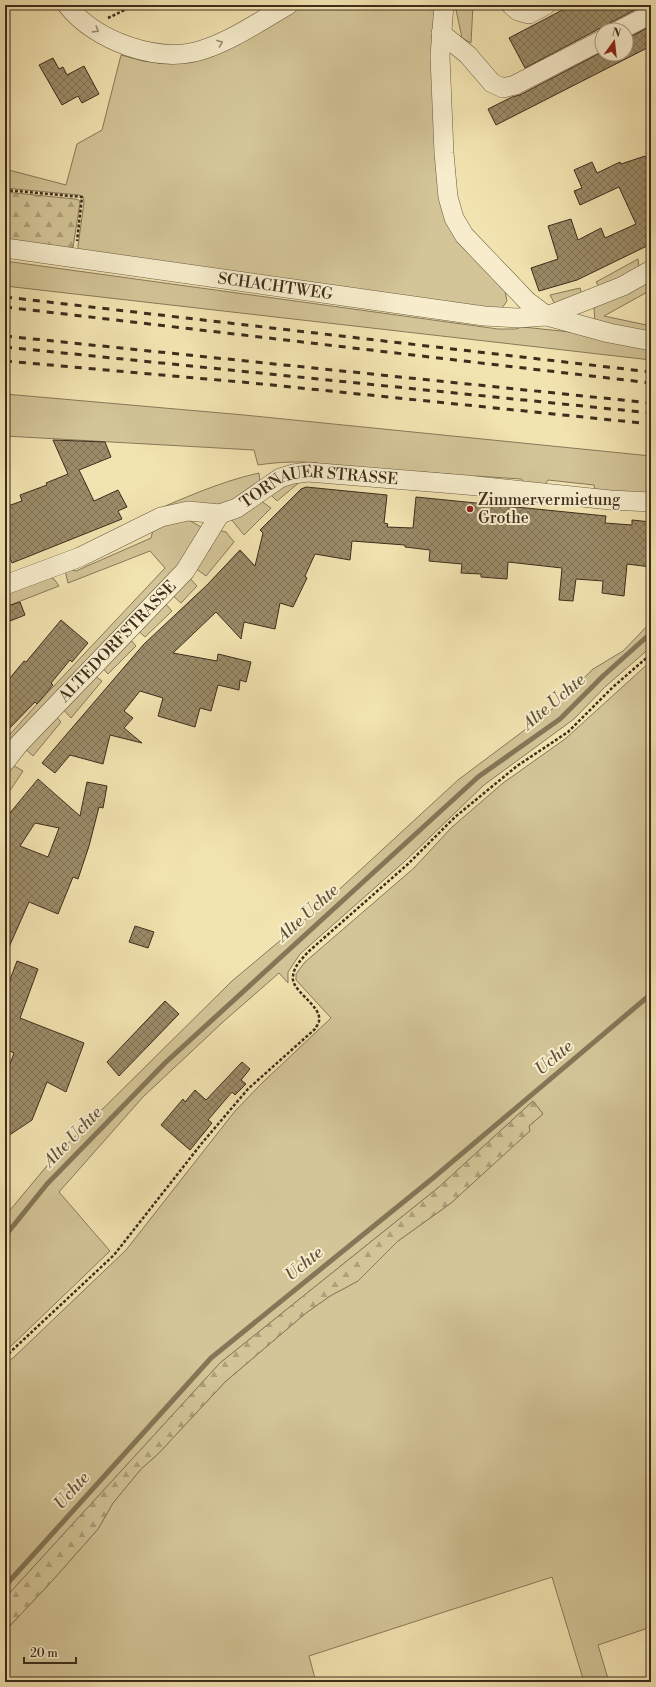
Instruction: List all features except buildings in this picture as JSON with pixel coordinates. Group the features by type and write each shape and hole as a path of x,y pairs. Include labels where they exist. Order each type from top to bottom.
{"street":[{"path":"67,5 90,26 111,40 135,48 178,54 201,50 230,39 288,5"},
{"path":"444,5 441,33 440,79 444,153 448,197 454,218 464,235 527,301 546,316 609,333 651,341"},
{"path":"511,5 518,11 529,14 546,5"},
{"path":"634,23 651,14"},
{"path":"441,33 468,54 492,83 503,88 515,85 594,44"},
{"name":"SCHACHTWEG","path":"5,248 484,316 518,318 546,316"},
{"path":"546,316 623,286 651,270"},
{"name":"TORNAUER STRASSE","path":"5,585 80,557 161,517 188,511 220,514 237,508 280,478 308,472 459,484 610,500 651,502"},
{"name":"ALTEDORFSTRASSE","path":"5,761 19,744 185,571 220,514"}],"path":[{"path":"90,26 135,5"},
{"path":"5,190 82,197 75,257"},
{"path":"5,1357 114,1254 202,1143 248,1089 314,1029 319,1020 318,1013 293,983 292,976 297,966 308,952 408,864 455,817 517,766 568,732 613,687 651,654"}],"green space":[{"path":"303,5 436,5 441,190 505,291 507,301 502,308 490,309 78,251 84,202 83,197 79,195 5,188 5,169 66,185 77,144 102,130 121,55 143,61 159,63 174,62 234,46"},
{"path":"455,5 473,5 471,43 462,38"},
{"path":"5,192 79,200 80,203 73,247 70,250 5,242"},
{"path":"638,259 639,268 600,288 596,282"},
{"path":"5,261 498,329 515,329 523,327 580,333 651,345 651,360 5,286"},
{"path":"645,281 651,283 651,290 604,316 651,326 651,335 595,322 594,309 598,304"},
{"path":"580,288 583,298 556,306 550,295"},
{"path":"5,394 244,415 651,456 651,496 595,491 594,485 548,480 543,487 528,485 521,479 476,476 473,480 462,480 459,475 423,472 421,475 318,466 318,463 310,462 288,462 258,465 254,450 5,436"},
{"path":"259,473 260,484 223,506 142,516 214,486"},
{"path":"301,481 277,501 270,494 280,486"},
{"path":"261,501 271,508 244,535 231,519"},
{"path":"189,520 201,527 202,532 193,552 5,746 5,740 37,704 165,568 150,551 68,583 65,570 69,569 76,571 151,538 153,530 175,522"},
{"path":"218,530 226,532 234,542 206,576 195,568 210,549"},
{"path":"188,576 197,586 181,603 171,594"},
{"path":"50,577 54,579 59,586 5,607 5,593"},
{"path":"164,602 172,611 145,637 136,629"},
{"path":"651,622 651,647 606,686 574,719 484,785 404,862 300,954 288,972 288,983 279,973 223,1022 143,1097 59,1192 110,1251 5,1352 5,1216 56,1155 232,981 319,908 458,780 550,711 593,669 623,651"},
{"path":"128,637 136,646 108,674 100,665"},
{"path":"651,661 651,1627 598,1645 609,1682 584,1682 552,1577 309,1656 316,1682 5,1682 5,1631 98,1529 113,1503 141,1469 158,1454 225,1382 306,1313 330,1296 358,1281 398,1241 451,1203 529,1131 529,1126 543,1114 533,1101 439,1187 220,1363 5,1598 5,1364 126,1250 235,1111 262,1083 331,1018 296,980 296,974 305,962 414,868 451,828 503,783 565,739"},
{"path":"92,674 102,681 71,718 60,706"},
{"path":"53,713 61,722 33,756 22,746"},
{"path":"11,764 23,771 5,798 5,774"},
{"path":"533,1101 543,1114 529,1126 530,1131 451,1203 398,1241 358,1281 330,1296 306,1313 225,1382 158,1454 141,1469 113,1503 98,1529 5,1631 5,1598 220,1363 439,1187"}],"waterway":[{"name":"Alte Uchte","path":"5,1236 47,1184 165,1063 478,777 560,719 603,676 651,633"},
{"name":"Uchte","path":"5,1586 211,1358 433,1178 651,994"}],"railway":[{"path":"5,297 651,372"},
{"path":"5,307 651,383"},
{"path":"5,336 651,403"},
{"path":"5,347 651,413"},
{"path":"5,361 252,383 651,424"}],"place":[{"name":"Zimmervermietung Grothe","path":"470,509"}]}
